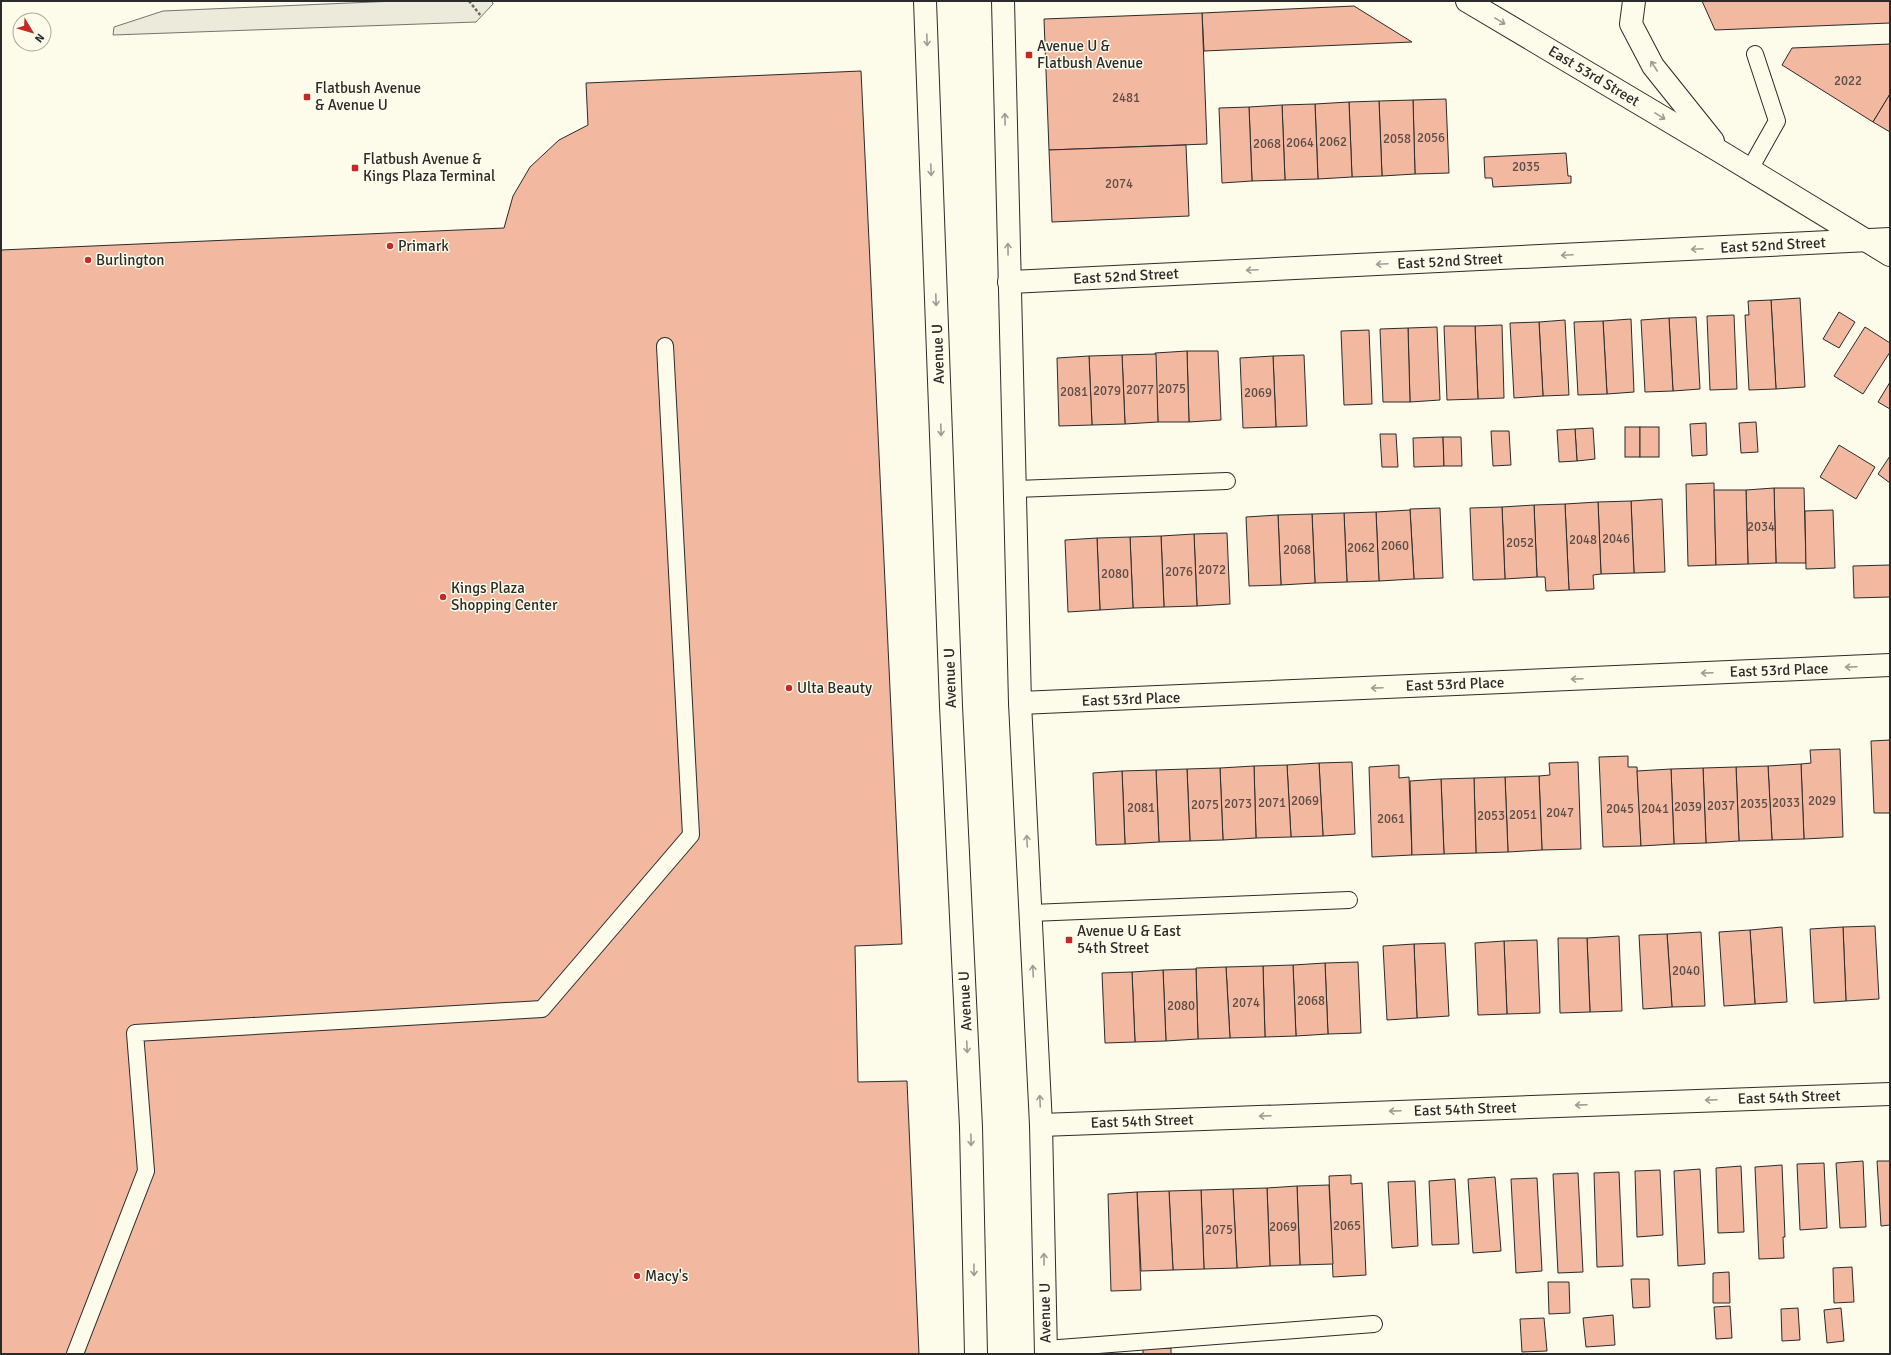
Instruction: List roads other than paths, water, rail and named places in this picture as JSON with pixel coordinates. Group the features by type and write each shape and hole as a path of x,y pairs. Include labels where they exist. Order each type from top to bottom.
{"street":[{"name":"Avenue U","path":"925,1 951,706 971,1127 976,1354"},
{"name":"Avenue U","path":"1003,1 1020,703 1041,1125 1046,1352"},
{"name":"East 53rd Street","path":"1467,1 1750,169 1890,255"},
{"name":"East 53rd Street","path":"1634,1 1631,24 1653,66 1721,152"},
{"name":"East 52nd Street","path":"1009,282 1890,239"},
{"name":"East 53rd Place","path":"1020,703 1890,665"},
{"name":"East 54th Street","path":"1041,1125 1890,1094"}],"lane":[{"path":"1750,169 1777,121 1755,54"},
{"path":"75,1354 146,1171 135,1033 542,1009 690,835 665,346"},
{"path":"1015,489 1227,482"},
{"path":"1031,913 1349,900"},
{"path":"1046,1352 1374,1324"}],"place":[{"name":"Avenue U & Flatbush Avenue","path":"1029,55"},
{"name":"Flatbush Avenue & Avenue U","path":"307,97"},
{"name":"Flatbush Avenue & Kings Plaza Terminal","path":"355,168"},
{"name":"Primark","path":"390,246"},
{"name":"Burlington","path":"88,260"},
{"name":"Kings Plaza Shopping Center","path":"443,597"},
{"name":"Ulta Beauty","path":"789,688"},
{"name":"Avenue U & East 54th Street","path":"1069,940"},
{"name":"Macy's","path":"637,1276"}]}
